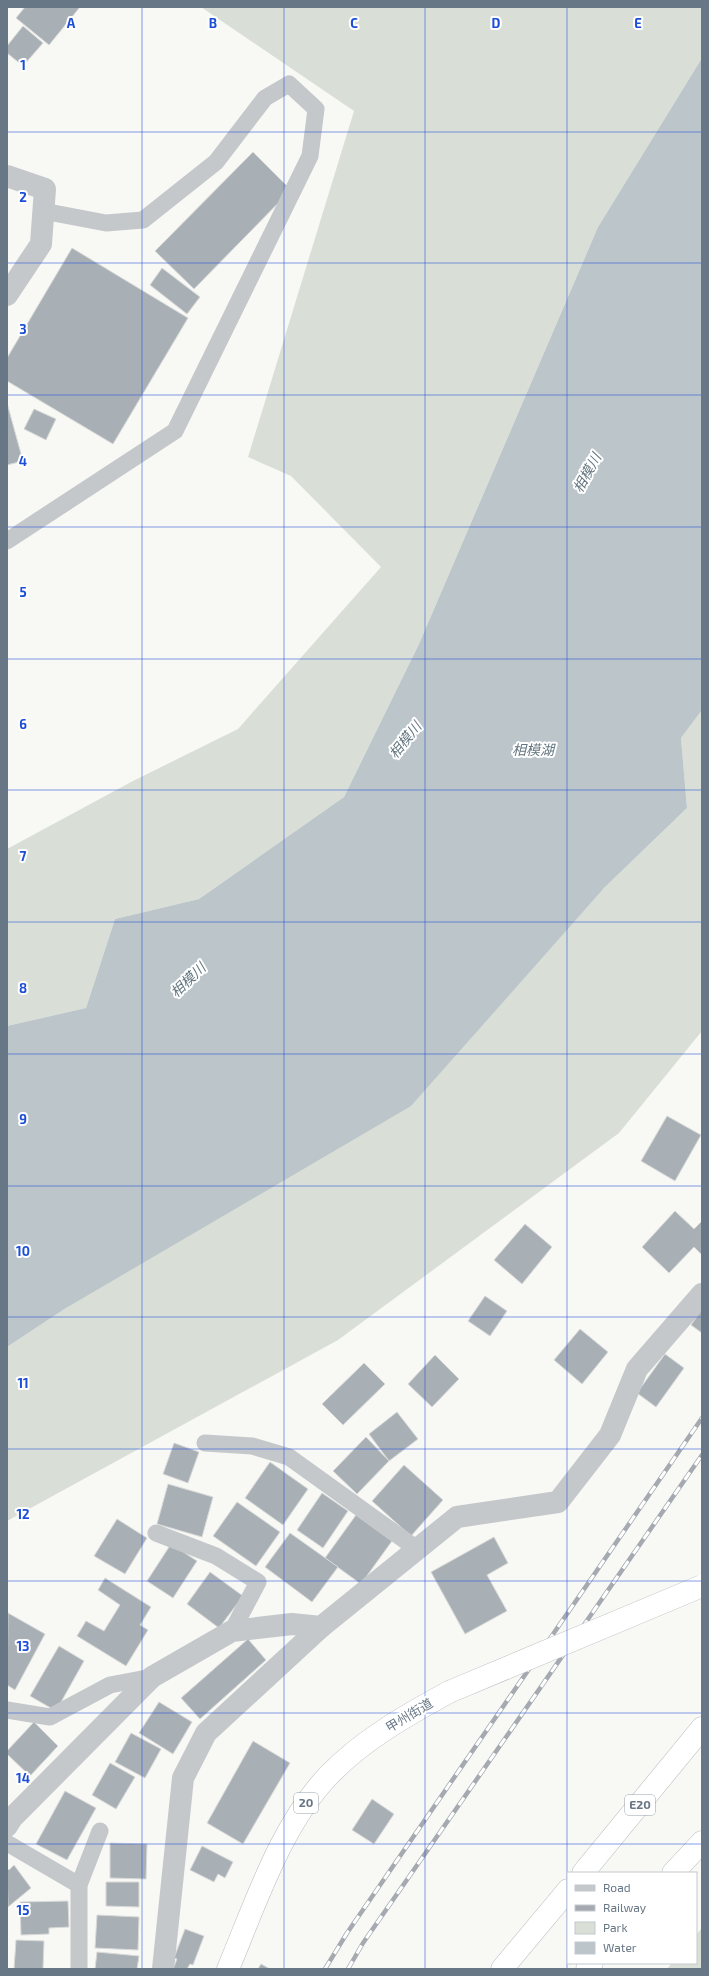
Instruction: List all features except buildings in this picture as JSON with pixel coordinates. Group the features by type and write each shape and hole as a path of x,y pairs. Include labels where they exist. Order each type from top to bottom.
{"highway":[{"name":"甲州街道","path":"228,1969 282,1842 305,1804 329,1774 359,1747 398,1720 449,1692 702,1586"},
{"name":"E20","path":"584,1872 699,1732"},
{"path":"674,1872 702,1842"},
{"path":"502,1969 567,1891"}],"street":[{"path":"7,176 45,189 40,244 7,295"},
{"path":"163,1969 183,1778 206,1733 321,1627 457,1517 558,1502 610,1435 637,1368 702,1294"},
{"path":"7,1826 12,1818 152,1677 232,1631 292,1624 321,1627"}],"lane":[{"path":"7,540 175,431 310,156 316,109 289,84 265,98 216,162 143,220 106,223 43,211"},
{"path":"205,1443 252,1446 289,1456 417,1549"},
{"path":"156,1533 216,1556 258,1582 232,1631"},
{"path":"7,1710 50,1717 110,1685 152,1677"},
{"path":"79,1969 79,1885 100,1831"},
{"path":"7,1843 79,1885"}],"green space":[{"path":"201,7 702,7 702,58 598,227 419,644 344,797 199,899 115,919 86,1008 7,1026 7,849 133,781 238,729 381,567 291,476 248,457 354,111"},
{"path":"702,710 702,1031 619,1133 338,1340 7,1521 7,1347 66,1308 604,888 687,808 681,738"},
{"path":"702,1928 702,1969 667,1969 671,1964 697,1964 697,1934"}],"water":[{"name":"相模湖","path":"702,58 702,710 681,738 687,808 604,888 411,1106 66,1308 7,1347 7,1026 86,1008 115,919 199,899 344,797 419,644 598,227"}],"railway":[{"path":"325,1969 347,1933 702,1418"},
{"path":"348,1969 363,1943 702,1455"}],"water label":[{"name":"相模川","path":"587,473"},
{"name":"相模川","path":"405,740"},
{"name":"相模川","path":"188,980"}]}
